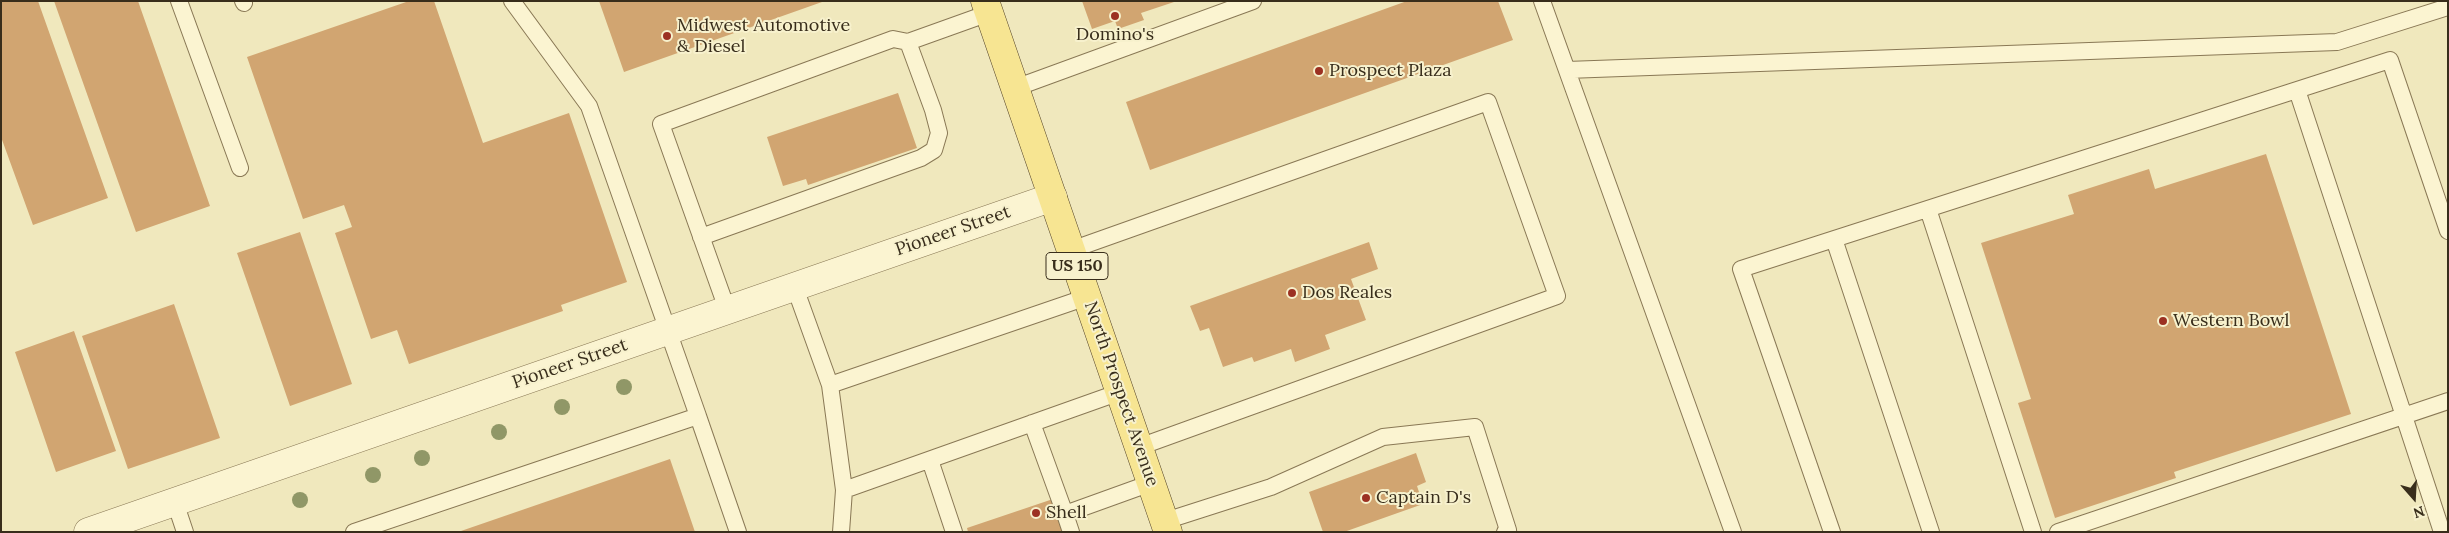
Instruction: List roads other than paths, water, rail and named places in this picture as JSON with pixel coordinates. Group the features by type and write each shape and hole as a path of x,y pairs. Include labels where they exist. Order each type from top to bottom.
{"main road":[{"name":"North Prospect Avenue","path":"987,7 1166,527"}],"street":[{"name":"Pioneer Street","path":"88,532 794,285 1053,197"}],"lane":[{"path":"179,1 240,168"},
{"path":"512,1 588,106 738,532"},
{"path":"1015,88 1252,1"},
{"path":"1542,1 1733,532"},
{"path":"727,309 661,124 893,39 908,42 987,7"},
{"path":"1567,70 2337,42 2448,7"},
{"path":"701,236 922,158 934,150 938,133 935,118 908,42"},
{"path":"1832,532 1741,269 2390,60 2448,231"},
{"path":"2297,90 2442,532"},
{"path":"1071,250 1488,102 1557,296 1139,448"},
{"path":"1928,209 2033,532"},
{"path":"1834,239 1930,532"},
{"path":"794,285 830,385 844,490 841,532"},
{"path":"830,385 1087,297"},
{"path":"844,490 1120,392"},
{"path":"2058,532 2448,400"},
{"path":"354,532 698,416"},
{"path":"1032,423 1071,532"},
{"path":"1166,527 1271,487 1383,437 1475,427 1508,530 1505,532"},
{"path":"930,460 954,532"},
{"path":"1065,514 1151,483"},
{"path":"174,502 185,532"}],"place":[{"name":"Domino's","path":"1115,16"},
{"name":"Midwest Automotive & Diesel","path":"667,36"},
{"name":"Prospect Plaza","path":"1319,71"},
{"name":"Dos Reales","path":"1292,293"},
{"name":"Western Bowl","path":"2163,321"},
{"name":"Captain D's","path":"1366,498"},
{"name":"Shell","path":"1036,513"}]}
